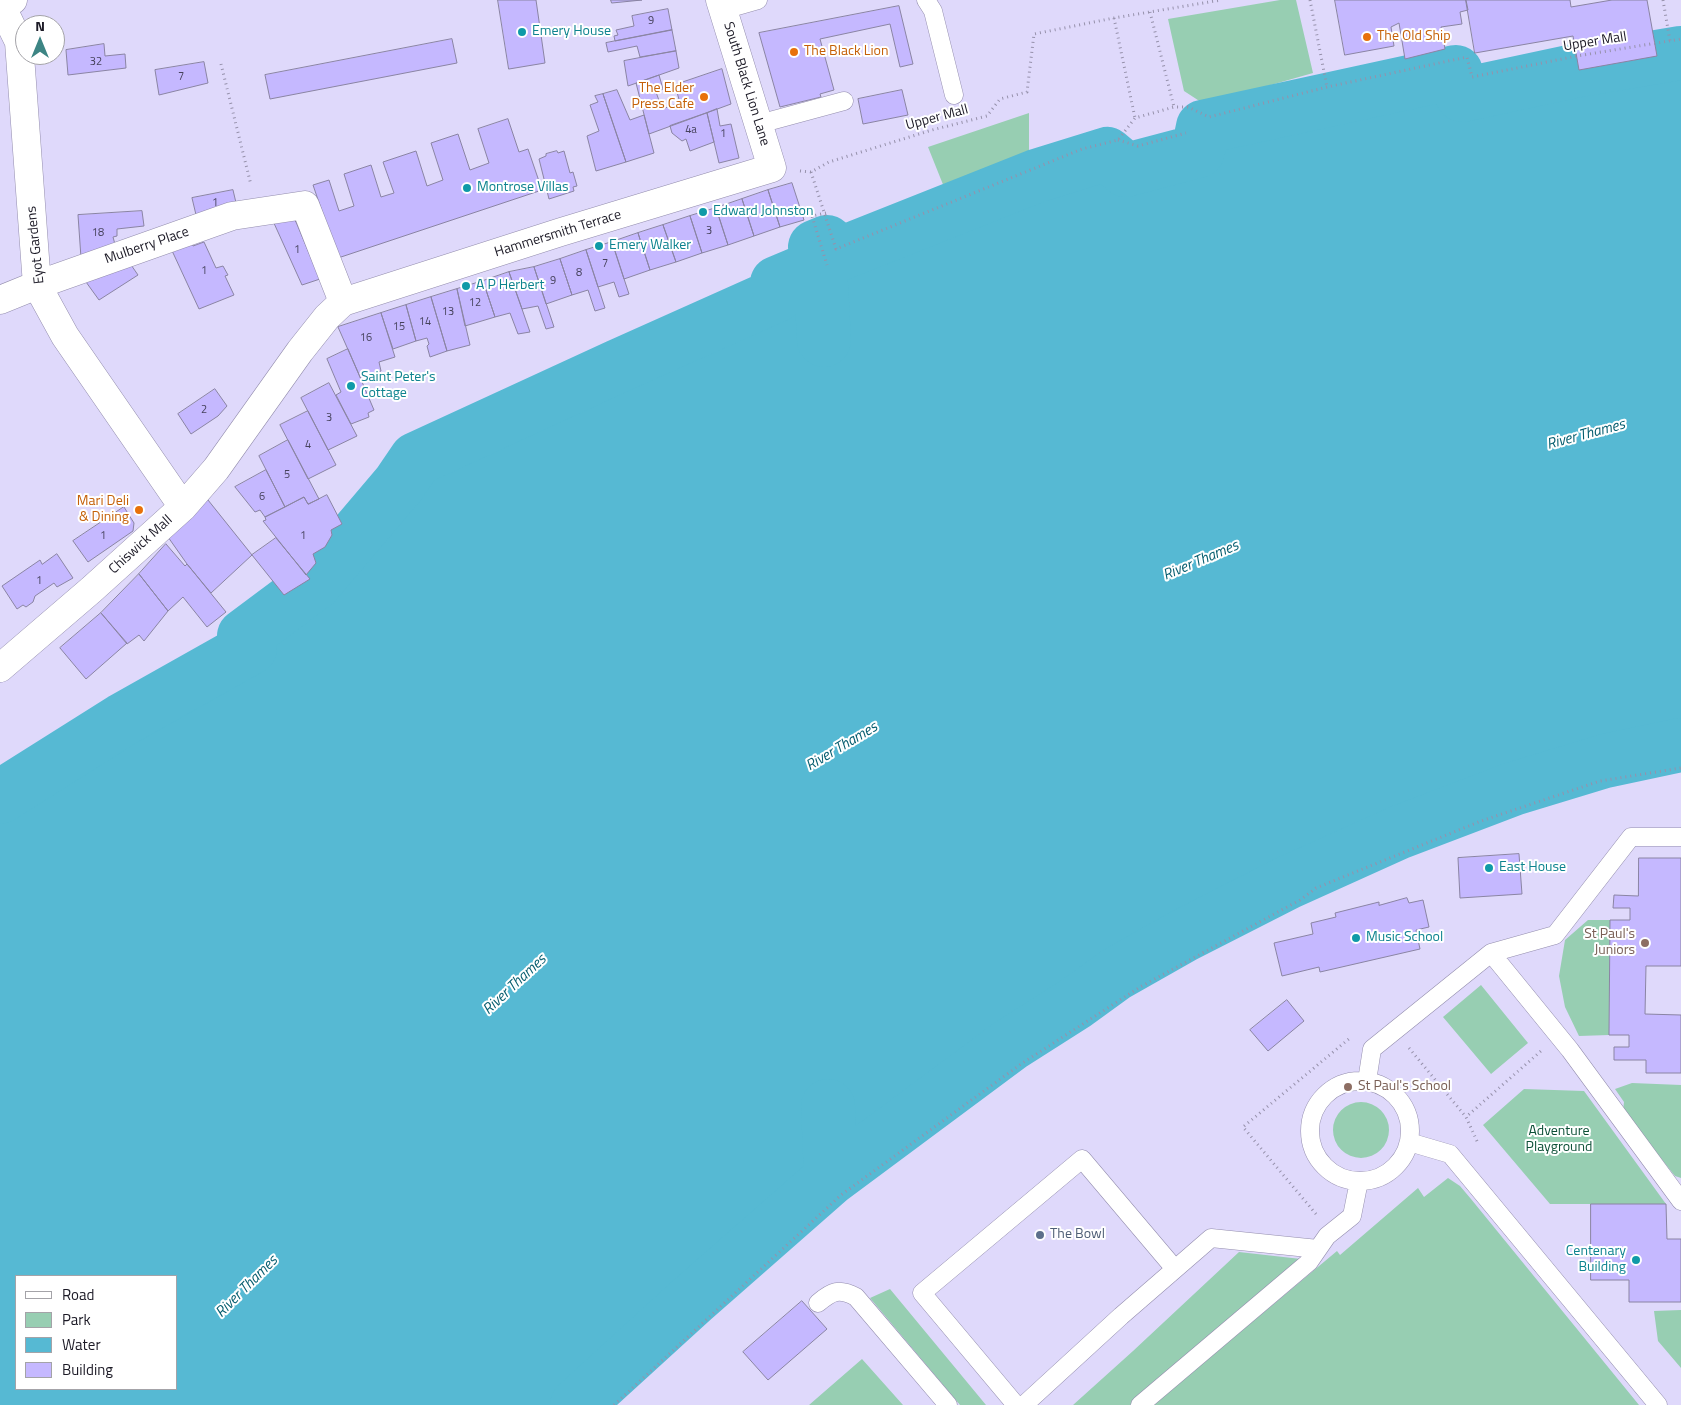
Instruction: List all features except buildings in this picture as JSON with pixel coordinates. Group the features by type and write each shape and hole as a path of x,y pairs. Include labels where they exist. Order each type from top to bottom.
{"street":[{"name":"Eyot Gardens","path":"5,4 19,42 37,284 65,336 183,507"},
{"name":"South Black Lion Lane","path":"721,5 772,168"},
{"name":"Hammersmith Terrace","path":"343,302 561,232 772,168"},
{"name":"Mulberry Place","path":"0,300 37,284 245,214 291,201 305,205 343,302"},
{"name":"Chiswick Mall","path":"1,664 91,590 183,507 216,469 300,351 327,317 343,302"}],"lane":[{"path":"721,5 758,0"},
{"path":"926,0 933,11 954,95"},
{"path":"758,124 844,101"},
{"path":"1367,1081 1372,1049 1491,953 1555,935 1631,837 1681,837"},
{"path":"1491,953 1570,1050 1681,1201"},
{"path":"1367,1081 1382,1086 1396,1096 1405,1109 1410,1125 1409,1142 1403,1158 1391,1170 1376,1179 1360,1182 1343,1179 1329,1171 1317,1159 1311,1144 1309,1128 1313,1111 1322,1097 1335,1087 1350,1082 1367,1081"},
{"path":"1409,1142 1450,1154 1658,1405"},
{"path":"1016,1405 922,1293 1082,1159 1175,1268"},
{"path":"1140,1405 1309,1262 1327,1236 1352,1216 1360,1182"},
{"path":"1024,1405 1175,1268 1211,1238 1318,1249"},
{"path":"818,1303 830,1293 839,1291 856,1297 948,1405"}],"path":[{"name":"Upper Mall","path":"826,213 811,172 829,162 932,130 987,116 1000,100 1026,92 1034,34 1221,0"},
{"path":"1118,140 1135,118 1174,107 1188,107 1210,117 1327,87 1310,0"},
{"path":"1663,0 1670,41"},
{"path":"1150,12 1174,107"},
{"path":"1114,18 1135,118"},
{"name":"Upper Mall","path":"1327,87 1467,57 1472,77 1576,56 1681,39"},
{"path":"221,64 245,214"},
{"path":"826,265 812,216 826,213 836,249 1082,149 1118,140 1138,146 1186,133"},
{"path":"614,1405 841,1195 1021,1064 1140,987 1300,900 1316,888 1362,869 1481,821 1600,782 1681,768"},
{"path":"1394,1030 1466,1117 1478,1141"},
{"path":"1321,1216 1315,1214 1243,1127 1358,1032"},
{"path":"1466,1117 1542,1051"}],"green space":[{"path":"1280,0 1296,0 1313,73 1204,104 1184,91 1168,19"},
{"path":"1029,113 1029,168 948,197 928,147"},
{"path":"1588,920 1610,920 1609,1035 1579,1036 1565,1007 1559,976 1565,940"},
{"path":"1481,985 1528,1043 1491,1074 1443,1017"},
{"path":"1632,1083 1681,1085 1681,1178 1675,1176 1623,1111 1624,1102 1615,1089"},
{"name":"Adventure Playground","path":"1524,1089 1584,1091 1666,1204 1550,1204 1483,1125"},
{"path":"1361,1102 1372,1104 1381,1110 1387,1119 1389,1130 1387,1141 1381,1150 1372,1156 1361,1158 1350,1156 1341,1150 1335,1141 1333,1130 1335,1119 1341,1110 1350,1104"},
{"path":"1448,1178 1460,1186 1471,1199 1639,1405 1153,1405 1337,1251 1340,1255 1418,1188 1424,1197"},
{"path":"1239,1252 1301,1259 1130,1405 1073,1405 1133,1351"},
{"path":"890,1289 986,1405 960,1405 870,1298"},
{"path":"1681,1310 1681,1368 1658,1341 1654,1311"},
{"path":"862,1359 903,1405 809,1405"}],"water":[{"name":"River Thames","path":"1681,53 1681,745 1605,761 1513,789 1400,832 1287,883 1183,936 1116,974 1076,1003 1010,1045 831,1178 692,1300 577,1405 0,1405 0,797 122,720 250,648 244,636 315,583 399,484 416,459 618,366 777,296 777,283 820,265 815,247 827,242 833,257 1036,176 1107,154 1126,170 1198,151 1203,127 1456,72 1462,95 1579,70"}],"waterway":[{"path":"820,268 815,247 827,242 832,257 1036,176 1107,154 1126,170 1198,151 1203,127 1456,72 1462,95 1579,70 1681,53"},
{"path":"0,797 122,720 250,648 244,636 315,583 399,484 416,459 777,295 777,283 820,265 824,340"},
{"path":"828,1106 831,1178 1010,1045 1076,1003 1116,974 1183,936 1287,883 1400,832 1513,789 1605,761 1681,745"},
{"path":"577,1405 692,1300 831,1178 830,1144"}],"place":[{"name":"Emery House","path":"522,32"},
{"name":"The Old Ship","path":"1367,37"},
{"name":"The Black Lion","path":"794,52"},
{"name":"The Elder Press Cafe","path":"704,97"},
{"name":"Montrose Villas","path":"467,188"},
{"name":"Edward Johnston","path":"703,212"},
{"name":"Emery Walker","path":"599,246"},
{"name":"A P Herbert","path":"466,286"},
{"name":"Saint Peter's Cottage","path":"351,386"},
{"name":"Mari Deli & Dining","path":"139,510"},
{"name":"East House","path":"1489,868"},
{"name":"Music School","path":"1356,938"},
{"name":"St Paul's Juniors","path":"1645,943"},
{"name":"St Paul's School","path":"1348,1087"},
{"name":"The Bowl","path":"1040,1235"},
{"name":"Centenary Building","path":"1636,1260"}]}
